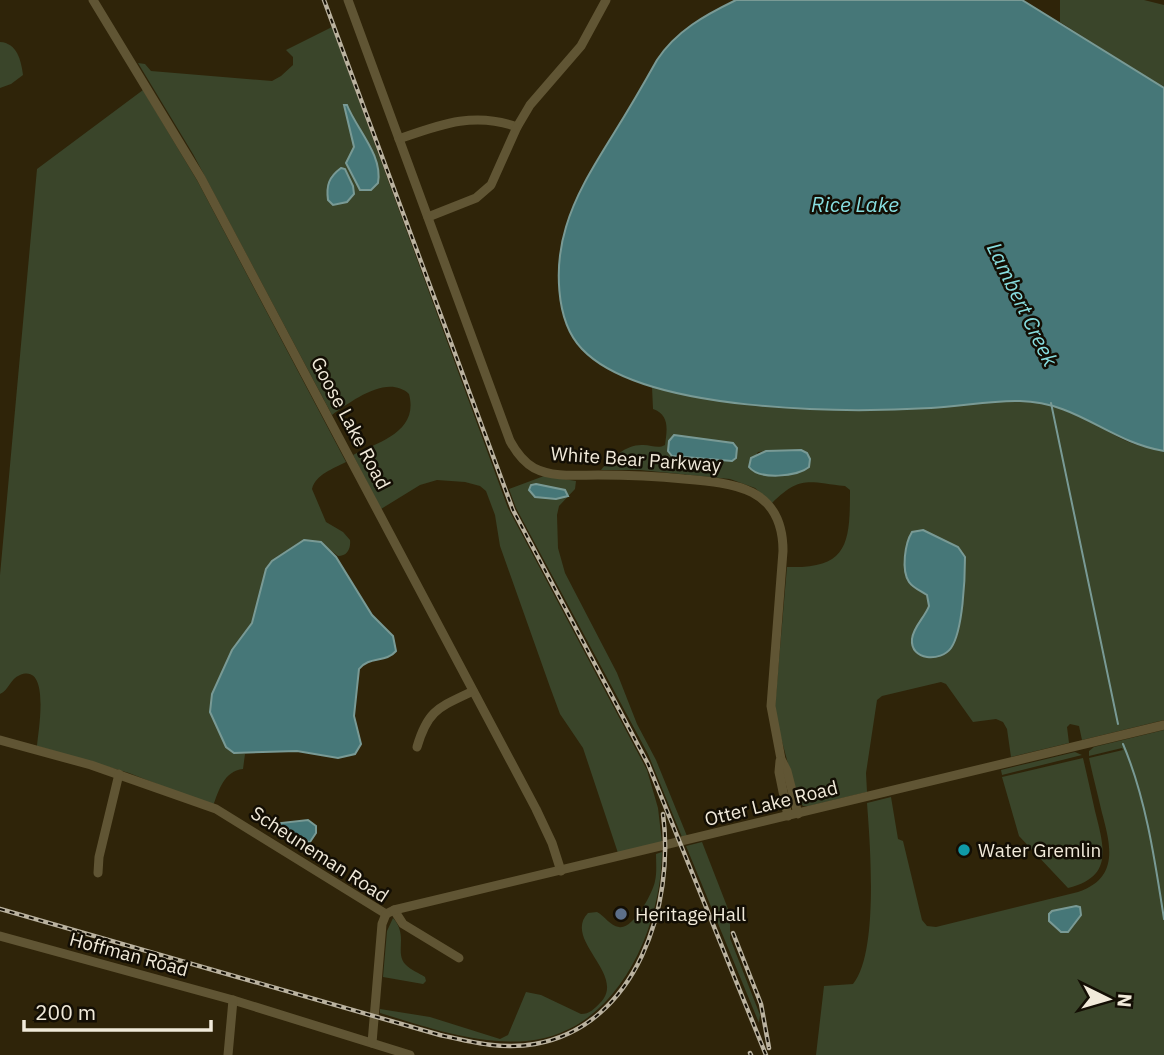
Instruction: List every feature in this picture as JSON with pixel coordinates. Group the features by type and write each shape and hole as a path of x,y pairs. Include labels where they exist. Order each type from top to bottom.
{"street":[{"name":"Goose Lake Road","path":"93,0 196,169 547,831 561,871"},
{"name":"White Bear Parkway","path":"348,0 510,441 527,464 536,470 559,475 640,475 729,483 753,492 773,512 781,528 783,548 771,696 772,719 781,759 787,771 793,815"},
{"path":"428,217 485,192 496,177 517,127 530,105 582,46 606,0"},
{"path":"399,139 458,120 484,119 517,127"},
{"path":"417,747 431,713 473,691"},
{"name":"Otter Lake Road","path":"390,912 1164,726"},
{"name":"Scheuneman Road","path":"0,740 119,774 216,809 390,912 382,924 372,1043"},
{"path":"98,873 99,857 119,774"},
{"path":"390,912 403,924 459,958"},
{"name":"Hoffman Road","path":"0,936 233,1000 410,1055"},
{"path":"228,1055 233,1000"}],"green space":[{"path":"1060,0 1144,0 1164,5 1164,88 1060,22"},
{"path":"332,27 508,508 647,770 658,808 662,842 618,853 583,748 560,714 550,687 500,546 495,515 486,491 480,486 465,482 437,480 420,485 381,509 353,455 385,440 403,427 411,407 409,394 391,387 380,388 359,397 332,415 193,154 138,63 145,64 151,71 272,81 293,65 293,57 286,50"},
{"path":"0,42 14,49 23,75 0,88"},
{"path":"143,90 198,182 346,462 321,476 312,489 326,522 343,532 350,540 349,549 344,555 338,556 325,546 234,753 245,754 243,769 227,777 213,806 129,773 37,746 39,688 36,679 30,674 17,677 0,694 0,575 37,169"},
{"path":"652,387 720,400 824,409 929,408 999,401 1041,402 1081,416 1124,440 1164,451 1164,720 1082,740 1079,726 1070,724 1067,727 1069,743 1011,757 1007,729 1003,722 996,719 973,722 946,684 941,682 882,696 877,700 866,773 867,792 803,806 797,797 775,706 787,567 823,563 834,558 841,550 849,525 850,490 845,486 805,482 790,488 772,503 755,488 730,479 640,470 601,470 625,449 637,445 665,445 665,419 653,409","holes":["758,452 806,452 810,459 809,467 796,473 764,474 757,473 750,467"]},
{"path":"544,476 576,481 575,489 559,506 557,515 558,548 565,573 617,673 687,836 682,837 648,754 516,508 509,489"},
{"path":"1164,730 1164,1055 816,1055 824,986 853,984 867,948 871,897 867,803 891,797 898,839 903,841 922,920 927,926 936,927 1078,892 1091,886 1106,870 1109,849 1089,758 1123,750 1122,748 1089,756 1089,751 1094,747"},
{"path":"1075,752 1082,755 1002,775 1001,770"},
{"path":"1083,758 1101,837 1102,859 1093,876 1068,888 1019,836 1002,777"},
{"path":"702,842 730,914 730,938 760,1015 759,1023 686,846"},
{"path":"662,852 660,882 653,914 642,944 628,973 609,999 586,1019 558,1034 508,1042 452,1034 380,1013 380,1009 430,1017 500,1039 508,1035 526,992 541,995 581,1014 589,1012 600,1003 606,992 606,981 583,935 582,923 588,913 597,912 619,927 630,923 642,910 650,894 656,878 656,854"},
{"path":"393,918 400,931 403,960 408,967 425,977 423,984 383,977 387,931"}],"water":[{"name":"Rice Lake","path":"736,0 1022,0 1164,88 1164,451 1126,440 1077,415 1041,403 1009,401 931,408 849,410 747,404 697,397 650,386 611,370 582,349 566,323 559,291 562,241 575,202 657,60 673,40 692,25"},
{"path":"344,105 347,105 377,163 378,183 371,190 360,190 346,163 354,147"},
{"path":"341,168 345,169 354,194 347,202 333,205 328,200 328,186 331,178"},
{"path":"674,435 733,443 737,448 736,458 732,461 672,456 668,451 669,441"},
{"path":"801,450 807,453 810,459 809,467 796,473 778,476 761,474 749,467 751,458 766,451"},
{"path":"531,485 565,490 568,496 556,499 535,497 529,490"},
{"path":"923,530 958,547 965,557 962,604 955,640 946,653 934,657 921,655 913,646 915,630 929,606 927,595 911,584 905,571 906,549 912,532"},
{"path":"304,540 321,542 336,557 372,615 393,636 396,651 387,657 368,662 359,669 354,716 361,744 355,754 338,758 297,751 234,753 226,747 210,712 212,694 232,650 252,623 266,569 272,561"},
{"path":"308,820 316,826 316,833 310,842 293,840 274,831 272,824"},
{"path":"1080,907 1081,915 1068,932 1061,932 1049,921 1052,911"}],"waterway":[{"name":"Lambert Creek","path":"1051,403 1118,724"},
{"name":"Lambert Creek","path":"1123,744 1144,808 1164,919"}],"railway":[{"path":"324,0 513,510 648,764 766,1055"},
{"path":"0,909 440,1035 475,1043 523,1046 570,1033 600,1013 623,987 642,956 655,922 662,885 665,849 663,814"},
{"path":"733,933 761,1004 769,1048"}],"place":[{"name":"Water Gremlin","path":"964,850"},
{"name":"Heritage Hall","path":"621,914"}]}
